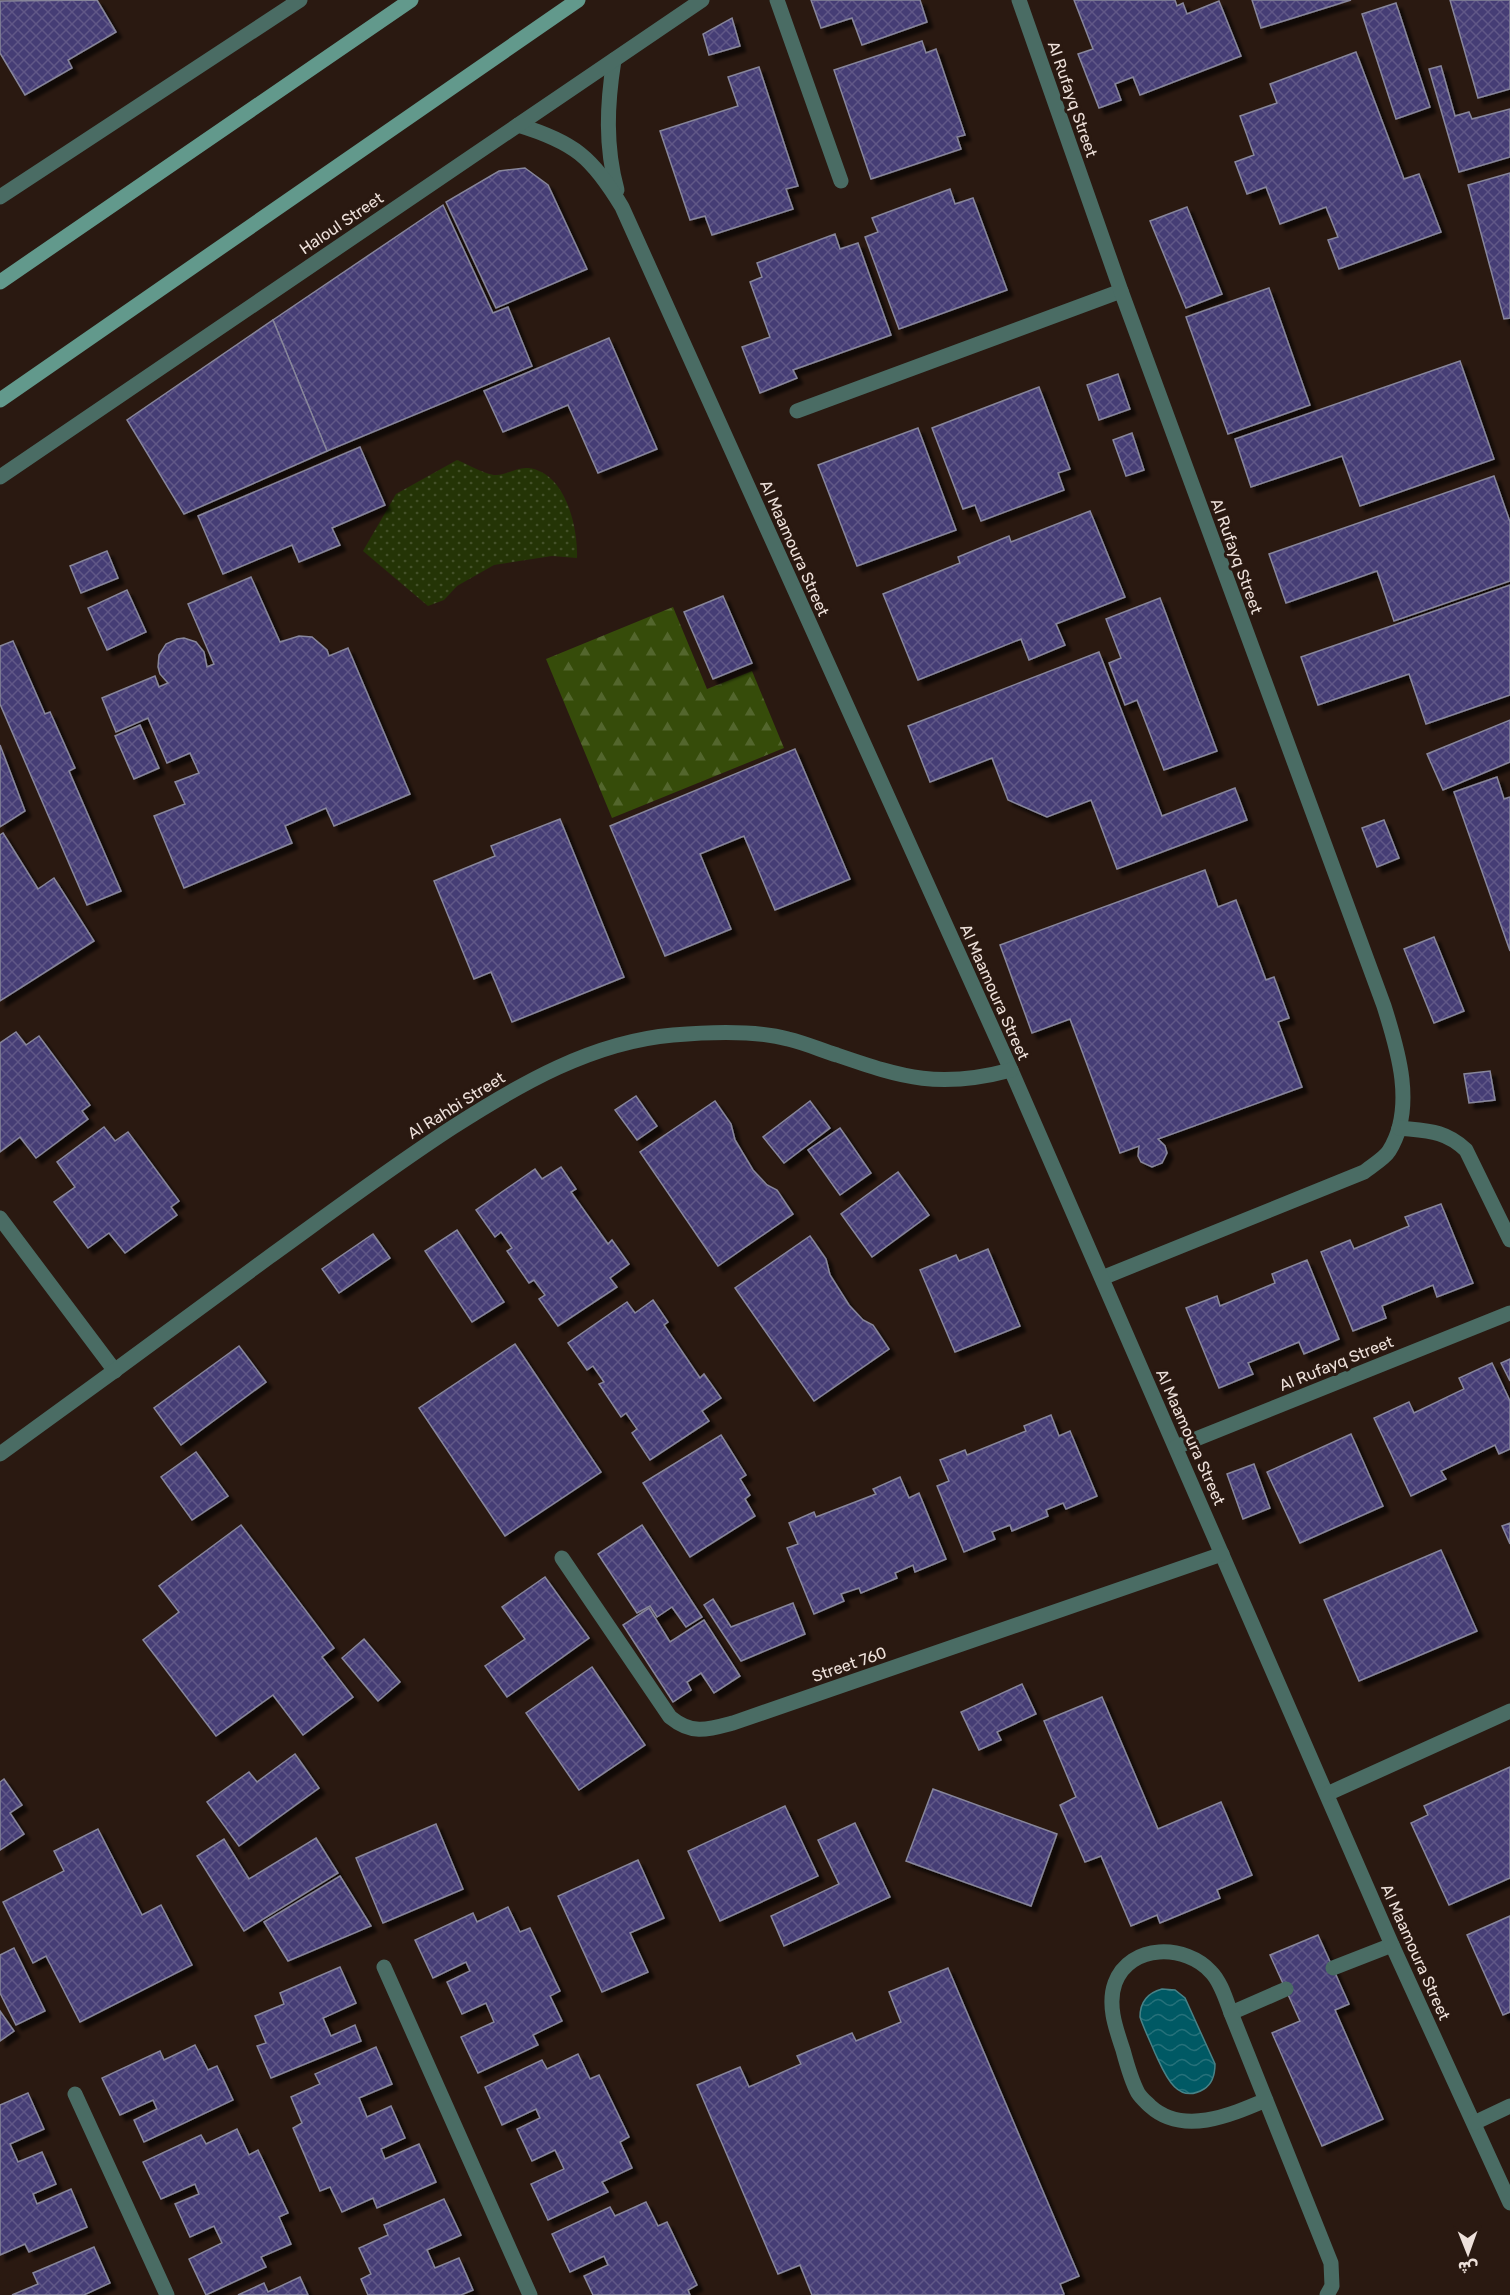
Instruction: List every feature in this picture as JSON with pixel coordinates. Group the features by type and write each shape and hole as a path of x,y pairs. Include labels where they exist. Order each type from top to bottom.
{"main road":[{"path":"0,282 411,0"},
{"path":"0,400 578,0"}],"street":[{"path":"0,197 300,0"},
{"name":"Haloul Street","path":"0,477 702,0"},
{"path":"777,0 841,181"},
{"name":"Al Rufayq Street","path":"1019,0 1121,291 1386,1015 1395,1042 1403,1090 1399,1128 1388,1153 1364,1172 1102,1278"},
{"name":"Al Maamoura Street","path":"614,60 608,97 608,135 612,172 622,207"},
{"name":"Al Maamoura Street","path":"518,125 551,135 580,153 604,178 622,207 1011,1070 1392,1945 1510,2203"},
{"path":"797,411 1121,291"},
{"name":"Al Rahbi Street","path":"0,1454 423,1146 540,1075 582,1057 626,1043 671,1035 729,1033 787,1038 879,1070 911,1078 945,1080 978,1078 1011,1070"},
{"path":"1399,1128 1438,1132 1455,1140 1466,1150 1510,1240"},
{"path":"0,1218 115,1371"},
{"name":"Al Rufayq Street","path":"1176,1448 1510,1313"},
{"name":"Street 760","path":"562,1558 670,1717 680,1725 696,1730 712,1729 733,1723 1222,1554"},
{"path":"1327,1794 1510,1711"},
{"path":"1333,1968 1392,1945"},
{"path":"1266,2100 1224,2117 1180,2121 1161,2116 1139,2096 1129,2073 1114,2021 1112,1996 1116,1981 1125,1968 1150,1952 1174,1952 1196,1961 1212,1972 1231,2013 1266,2100 1330,2263 1332,2286 1327,2295"},
{"path":"384,1967 530,2295"},
{"path":"1231,2013 1286,1989"},
{"path":"75,2094 167,2295"},
{"path":"1474,2123 1510,2106"}],"green space":[{"path":"457,460 492,475 528,468 541,472 552,480 560,490 572,517 577,558 552,556 494,565 457,586 444,600 428,606 363,551 396,494"},
{"path":"673,607 707,689 752,671 784,748 612,818 546,659"}],"water":[{"path":"1162,1989 1175,1990 1185,1998 1215,2064 1211,2082 1204,2089 1194,2093 1179,2090 1167,2077 1140,2017 1145,1999"}],"building":[{"path":"97,0 116,32 68,60 72,68 25,95 0,53 0,1"},
{"path":"811,0 920,0 927,22 862,45 852,18 821,28"},
{"path":"1074,0 1175,0 1177,6 1183,3 1187,14 1219,1 1241,56 1140,95 1133,77 1115,84 1121,100 1099,108 1078,54 1093,49"},
{"path":"1252,0 1351,0 1261,28"},
{"path":"1450,0 1510,0 1510,89 1478,98"},
{"path":"1396,3 1430,107 1396,119 1362,14"},
{"path":"732,18 740,46 709,55 703,34"},
{"path":"922,41 926,53 936,49 965,135 957,137 961,149 871,179 834,70"},
{"path":"1356,52 1404,179 1419,174 1441,232 1339,269 1328,240 1338,237 1326,207 1280,224 1266,187 1247,194 1235,162 1254,155 1240,116 1277,103 1270,84"},
{"path":"1441,66 1455,116 1469,112 1472,119 1510,109 1510,157 1459,172 1429,69"},
{"path":"759,67 798,186 786,189 793,209 712,235 705,216 690,220 660,131 738,106 728,77"},
{"path":"525,168 548,185 587,269 496,308 446,202 499,171"},
{"path":"1510,173 1510,318 1504,319 1468,185"},
{"path":"950,189 955,204 973,198 1007,290 899,329 865,237 878,232 872,218"},
{"path":"443,205 493,313 508,307 532,366 327,451 273,320"},
{"path":"1187,207 1222,294 1186,308 1150,221"},
{"path":"835,234 840,249 858,243 891,335 793,370 797,378 760,393 742,347 770,337 750,282 762,277 757,263"},
{"path":"1269,288 1310,405 1228,434 1186,317"},
{"path":"273,320 327,451 184,514 127,420"},
{"path":"609,338 657,449 598,473 568,405 503,432 484,391"},
{"path":"1460,361 1494,459 1360,506 1342,456 1251,487 1235,439"},
{"path":"1118,374 1130,409 1099,420 1087,385"},
{"path":"1039,387 1070,469 1058,473 1064,490 981,521 975,505 963,509 932,428"},
{"path":"918,428 956,530 857,566 818,465"},
{"path":"1132,433 1144,470 1126,476 1113,440"},
{"path":"360,447 385,505 332,528 340,545 299,562 292,545 223,574 198,516"},
{"path":"1494,476 1510,522 1510,581 1394,621 1377,571 1286,603 1269,554"},
{"path":"1090,511 1125,597 1056,624 1065,645 1029,660 1021,639 918,680 883,594 960,563 958,557 1009,536 1011,542"},
{"path":"107,551 118,578 81,593 70,566"},
{"path":"251,577 280,642 299,636 312,637 327,650 329,656 348,648 410,794 334,826 326,808 285,826 292,843 184,888 154,816 185,804 175,782 199,773 190,753 167,763 148,718 116,732 102,698 155,676 159,687 168,683 160,674 159,655 166,644 177,639 184,638 196,642 204,652 207,667 214,664 188,604"},
{"path":"1510,585 1510,695 1426,724 1409,674 1318,705 1301,657"},
{"path":"127,590 146,632 107,650 88,608"},
{"path":"723,596 752,663 713,679 684,612"},
{"path":"1160,598 1217,751 1164,770 1137,700 1125,705 1109,663 1121,658 1106,619"},
{"path":"13,641 45,714 50,712 75,768 69,771 121,891 87,905 0,704 0,646"},
{"path":"1099,652 1162,816 1235,788 1247,820 1117,869 1091,800 1047,817 1008,800 992,758 930,782 908,726"},
{"path":"1510,720 1510,762 1443,790 1427,754"},
{"path":"140,725 159,768 134,779 115,736"},
{"path":"0,745 25,811 0,827"},
{"path":"795,749 850,879 775,910 744,836 700,854 731,929 665,956 610,826"},
{"path":"1497,777 1504,799 1510,797 1510,951 1454,792"},
{"path":"560,819 624,977 512,1022 491,972 474,979 434,881 495,856 491,846"},
{"path":"1384,820 1399,858 1377,867 1362,828"},
{"path":"3,833 38,889 54,878 94,941 0,1001 0,835"},
{"path":"1205,870 1218,907 1236,900 1266,980 1274,977 1289,1018 1278,1022 1302,1087 1158,1139 1165,1146 1167,1153 1162,1163 1152,1167 1141,1162 1138,1156 1139,1146 1120,1153 1070,1019 1032,1033 1000,945"},
{"path":"1434,937 1464,1011 1434,1023 1404,949"},
{"path":"16,1032 26,1045 39,1036 90,1105 82,1111 88,1119 36,1158 20,1137 0,1152 0,1043"},
{"path":"1490,1071 1495,1100 1469,1103 1464,1074"},
{"path":"636,1096 657,1126 637,1140 615,1110"},
{"path":"715,1101 731,1124 735,1140 753,1170 767,1185 777,1190 793,1214 718,1266 640,1152"},
{"path":"810,1101 830,1128 784,1163 763,1137"},
{"path":"104,1127 115,1141 128,1132 179,1201 171,1207 177,1215 125,1253 109,1233 88,1248 54,1202 75,1187 57,1162"},
{"path":"840,1128 871,1173 840,1195 808,1150"},
{"path":"561,1167 576,1189 571,1192 608,1244 612,1240 629,1264 610,1278 617,1287 558,1326 539,1299 545,1295 534,1280 529,1283 507,1251 512,1248 501,1232 495,1237 476,1210 535,1169 542,1179"},
{"path":"898,1172 929,1215 872,1257 841,1214"},
{"path":"1441,1204 1473,1283 1437,1297 1433,1285 1382,1306 1386,1318 1353,1331 1321,1252 1350,1240 1354,1249 1409,1226 1405,1217"},
{"path":"457,1230 504,1302 472,1322 425,1251"},
{"path":"373,1234 390,1258 339,1293 322,1269"},
{"path":"810,1236 826,1259 830,1275 849,1305 863,1320 873,1325 889,1349 814,1401 735,1288"},
{"path":"988,1249 1020,1326 955,1352 920,1270 956,1255 959,1261"},
{"path":"1307,1260 1339,1339 1304,1354 1299,1342 1248,1363 1253,1374 1219,1388 1186,1308 1217,1296 1220,1306 1275,1283 1272,1274"},
{"path":"653,1300 668,1322 664,1325 700,1378 704,1374 721,1398 702,1411 709,1421 650,1460 632,1433 637,1429 626,1413 621,1417 599,1384 604,1382 593,1366 587,1370 568,1343 627,1302 635,1313"},
{"path":"515,1344 601,1472 505,1536 419,1408"},
{"path":"239,1346 266,1382 181,1445 154,1408"},
{"path":"1510,1359 1510,1381 1501,1363"},
{"path":"1492,1363 1510,1401 1510,1449 1499,1454 1495,1445 1441,1471 1446,1479 1411,1496 1374,1418 1409,1402 1414,1413 1464,1389 1459,1378"},
{"path":"1051,1415 1059,1436 1070,1431 1097,1496 1066,1509 1063,1503 1046,1510 1048,1516 1012,1531 1010,1525 992,1532 995,1539 964,1552 937,1486 949,1481 940,1460 965,1450 967,1455 1026,1431 1024,1426"},
{"path":"1351,1434 1383,1506 1300,1543 1267,1472"},
{"path":"721,1435 746,1475 740,1479 750,1495 745,1499 755,1516 690,1557 643,1483"},
{"path":"196,1452 228,1496 192,1520 161,1477"},
{"path":"1254,1464 1270,1508 1243,1519 1227,1474"},
{"path":"900,1477 909,1498 919,1493 946,1559 915,1572 913,1565 895,1573 897,1578 861,1593 859,1588 841,1594 844,1601 814,1614 787,1548 798,1544 789,1523 814,1512 816,1517 876,1494 873,1489"},
{"path":"1510,1523 1510,1544 1502,1526"},
{"path":"241,1525 334,1648 322,1657 353,1697 303,1735 273,1695 216,1736 143,1640 179,1612 159,1586"},
{"path":"642,1525 702,1617 686,1627 672,1607 657,1617 650,1606 637,1613 598,1554"},
{"path":"1441,1550 1477,1631 1359,1681 1324,1600"},
{"path":"545,1577 589,1638 507,1697 485,1666 525,1639 502,1607"},
{"path":"713,1599 731,1627 793,1603 805,1634 741,1661 704,1605"},
{"path":"649,1608 670,1642 704,1620 740,1676 714,1693 701,1673 687,1682 691,1690 673,1702 623,1625"},
{"path":"364,1639 400,1682 378,1701 342,1658"},
{"path":"592,1667 645,1745 579,1790 526,1713"},
{"path":"1022,1684 1036,1714 997,1732 1001,1740 979,1750 961,1712"},
{"path":"1102,1697 1158,1829 1221,1802 1252,1875 1217,1890 1220,1898 1160,1923 1157,1915 1131,1926 1101,1856 1085,1862 1060,1805 1076,1797 1044,1721"},
{"path":"295,1754 319,1788 239,1846 207,1802 249,1772 257,1782"},
{"path":"1510,1767 1510,1878 1449,1905 1411,1823 1428,1815 1424,1806"},
{"path":"4,1779 22,1805 10,1813 24,1834 0,1850 0,1782"},
{"path":"933,1789 1057,1834 1031,1906 906,1861"},
{"path":"785,1806 818,1876 720,1921 688,1851"},
{"path":"855,1823 890,1897 784,1946 771,1916 839,1884 818,1840"},
{"path":"436,1824 463,1889 383,1923 356,1858"},
{"path":"98,1829 142,1915 161,1905 192,1965 80,2022 46,1956 33,1963 3,1902 64,1871 54,1851"},
{"path":"316,1838 338,1873 244,1931 197,1856 224,1839 249,1879"},
{"path":"638,1860 664,1918 630,1933 648,1972 602,1992 558,1896"},
{"path":"340,1876 371,1926 288,1961 264,1922"},
{"path":"508,1907 520,1932 530,1928 560,1991 550,1996 562,2021 533,2035 538,2045 478,2073 461,2037 494,2022 486,2003 462,2014 447,1982 470,1971 466,1962 433,1978 415,1940 473,1913 477,1922"},
{"path":"1510,1916 1510,2012 1503,2015 1467,1935"},
{"path":"1318,1935 1349,2004 1335,2010 1383,2119 1322,2146 1272,2033 1300,2021 1270,1955"},
{"path":"14,1948 45,2011 16,2025 0,1993 0,1955"},
{"path":"340,1967 356,2003 323,2018 331,2036 355,2025 361,2041 271,2078 257,2046 266,2043 255,2016 284,2004 280,1993"},
{"path":"948,1968 1079,2276 1060,2284 1064,2294 1061,2295 812,2295 800,2265 778,2274 697,2085 740,2067 749,2087 801,2064 797,2056 852,2033 856,2041 901,2022 889,1992"},
{"path":"0,2011 14,2031 0,2041"},
{"path":"195,2045 208,2070 217,2066 233,2100 144,2142 134,2120 157,2109 153,2100 120,2115 102,2078 160,2051 164,2060"},
{"path":"376,2047 392,2084 359,2098 367,2117 391,2106 405,2138 381,2149 385,2159 419,2144 436,2182 377,2208 373,2198 342,2212 330,2187 320,2191 293,2128 302,2123 291,2097 320,2084 315,2074"},
{"path":"578,2054 590,2079 599,2075 629,2137 620,2142 632,2168 602,2182 608,2192 548,2220 531,2184 564,2169 555,2150 532,2161 517,2129 540,2118 536,2109 502,2125 485,2087 542,2060 547,2069"},
{"path":"28,2093 44,2129 10,2144 18,2162 42,2152 56,2184 33,2194 37,2204 71,2189 87,2227 29,2252 25,2244 0,2255 0,2105"},
{"path":"237,2129 249,2155 258,2150 288,2213 279,2217 291,2244 261,2257 266,2267 206,2295 189,2259 222,2243 214,2226 190,2237 175,2204 199,2194 195,2184 161,2199 143,2162 201,2135 206,2144"},
{"path":"444,2199 461,2235 427,2250 435,2268 459,2258 473,2290 461,2295 368,2295 361,2279 371,2274 359,2248 388,2235 384,2225"},
{"path":"646,2202 658,2226 667,2222 697,2285 688,2290 690,2295 593,2295 584,2276 608,2265 604,2256 570,2272 552,2234 610,2207 615,2216"},
{"path":"94,2247 110,2283 84,2295 12,2295 38,2284 33,2273"},
{"path":"300,2277 308,2295 238,2295 264,2283 268,2292"}]}
